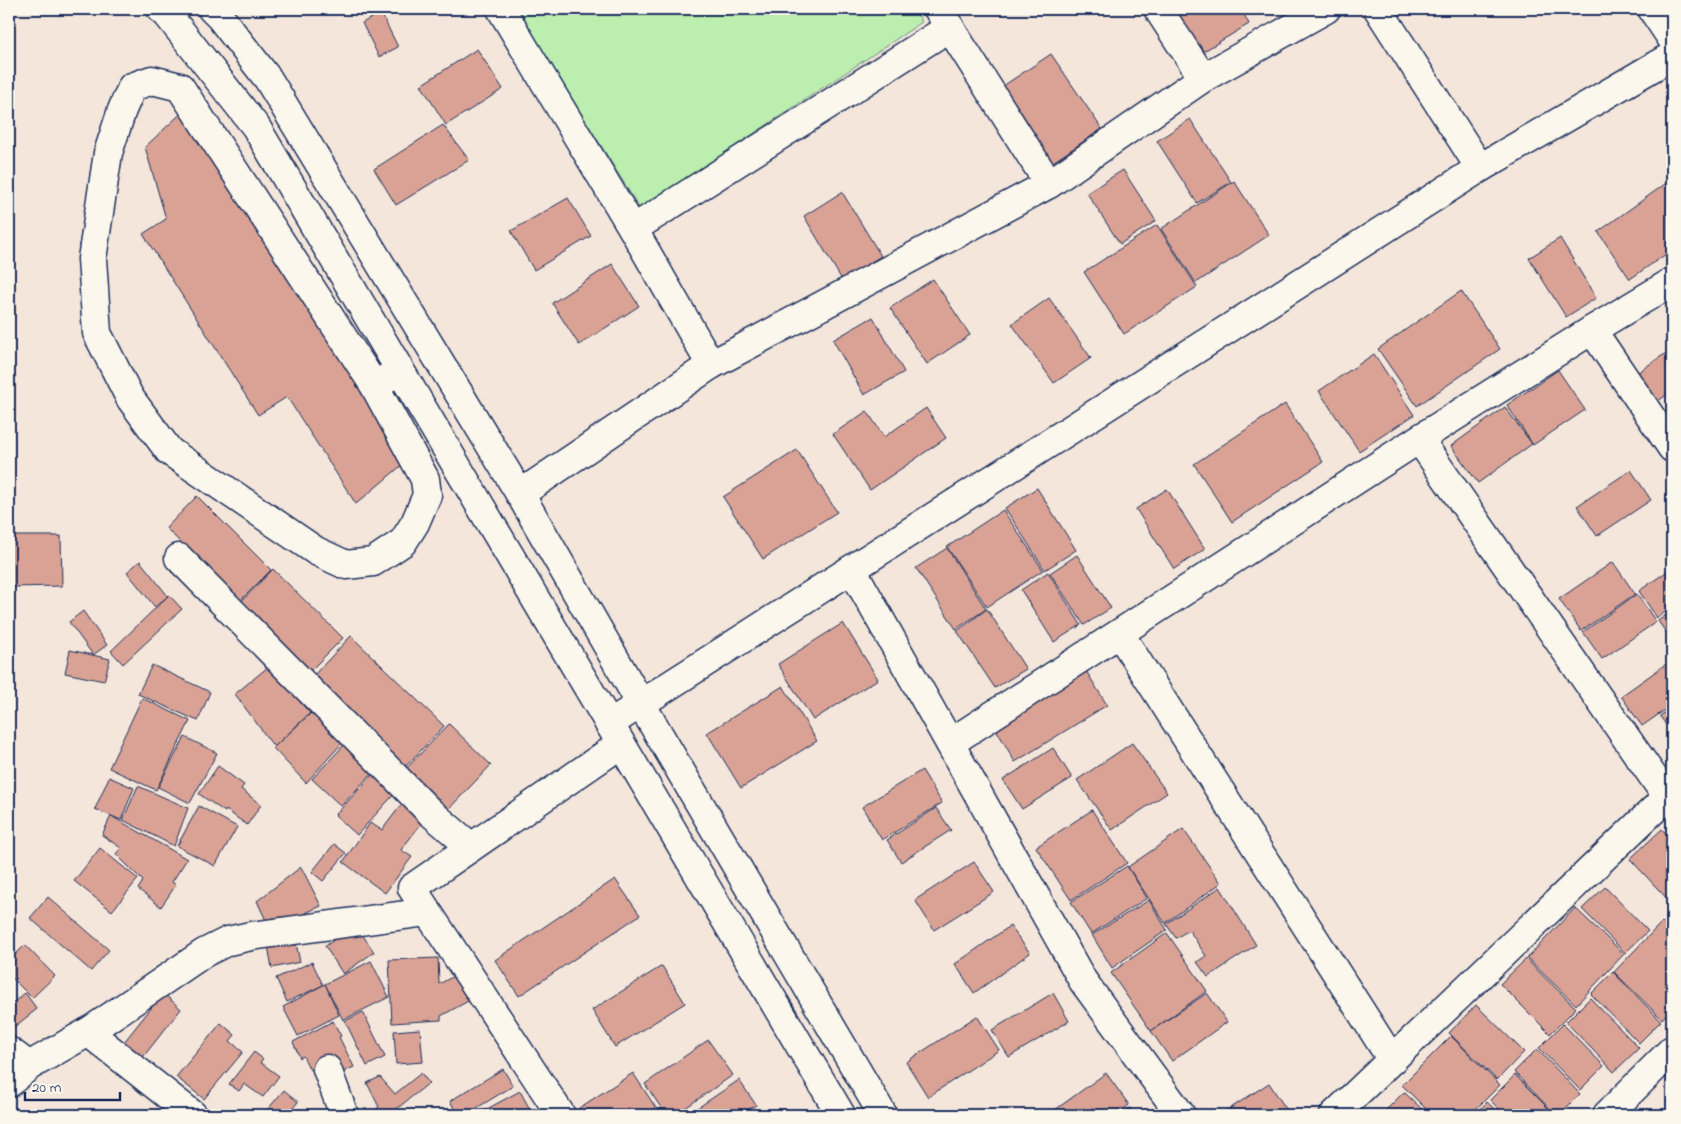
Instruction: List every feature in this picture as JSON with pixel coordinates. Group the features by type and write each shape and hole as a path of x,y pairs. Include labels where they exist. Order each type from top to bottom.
{"street":[{"path":"161,9 167,14 256,127 841,1115"},
{"path":"501,9 633,229 711,365"},
{"path":"1158,9 1203,78"},
{"path":"520,494 711,365 1049,184 1203,78 1326,9"},
{"path":"1378,9 1480,168"},
{"path":"1652,9 1672,40"},
{"path":"219,11 268,79 520,494 882,1115"},
{"path":"633,229 944,18 1049,184"},
{"path":"562,1115 412,888 471,847 615,734 641,704 1480,168 1672,56"},
{"path":"152,80 180,87 374,385 425,479 427,495 415,523 403,542 373,562 346,565 316,551 169,451 130,398 97,333 92,259 108,153 122,110 132,87 152,80"},
{"path":"950,743 1419,439 1672,282"},
{"path":"1592,330 1672,448"},
{"path":"374,385 400,371"},
{"path":"1334,1115 1670,800 1419,439"},
{"path":"179,558 430,812 471,847"},
{"path":"852,569 1083,981 1181,1115"},
{"path":"1120,634 1392,1060"},
{"path":"9,1083 19,1058 88,1032 204,953 228,941 427,912"},
{"path":"88,1032 193,1115"},
{"path":"1607,1115 1672,1050"},
{"path":"327,1070 344,1115"}],"green space":[{"path":"517,9 914,9 922,22 640,209"}],"building":[{"path":"1166,9 1241,9 1249,24 1194,57"},
{"path":"381,13 398,47 379,57 362,23"},
{"path":"477,49 503,89 446,125 421,85"},
{"path":"1051,54 1102,129 1047,166 997,90"},
{"path":"190,105 408,460 356,504 287,397 258,415 143,234 166,219 145,147"},
{"path":"1190,119 1231,182 1197,203 1157,141"},
{"path":"443,125 469,160 396,205 374,169"},
{"path":"1123,170 1156,221 1120,244 1087,193"},
{"path":"1672,179 1672,250 1630,279 1598,232"},
{"path":"1234,181 1269,235 1196,283 1161,229"},
{"path":"842,192 881,256 842,280 804,216"},
{"path":"568,198 591,236 534,270 511,231"},
{"path":"1157,225 1197,287 1124,334 1084,272"},
{"path":"1560,238 1596,298 1566,317 1529,258"},
{"path":"612,264 639,306 579,345 552,303"},
{"path":"933,279 970,335 927,364 890,308"},
{"path":"1461,291 1500,349 1417,406 1378,349"},
{"path":"1049,298 1091,358 1054,383 1012,324"},
{"path":"873,317 904,372 864,395 833,340"},
{"path":"1672,349 1672,391 1654,404 1634,375"},
{"path":"1374,354 1414,415 1359,451 1319,391"},
{"path":"1558,370 1585,410 1533,445 1507,405"},
{"path":"1285,404 1323,462 1232,522 1194,464"},
{"path":"1505,407 1532,444 1478,483 1451,446"},
{"path":"926,408 946,438 870,490 833,434 867,411 884,437"},
{"path":"797,450 837,512 763,559 723,497"},
{"path":"1631,470 1651,500 1597,536 1577,506"},
{"path":"1037,488 1076,550 1045,570 1005,508"},
{"path":"1167,489 1205,549 1174,569 1136,509"},
{"path":"197,496 271,570 241,600 220,580 214,586 175,549 181,543 166,528"},
{"path":"1003,510 1043,570 987,607 947,547"},
{"path":"9,536 61,536 62,586 9,587"},
{"path":"947,548 986,609 956,629 916,568"},
{"path":"1077,555 1111,608 1084,625 1050,573"},
{"path":"140,561 168,596 155,607 127,572"},
{"path":"1613,562 1635,594 1581,631 1559,599"},
{"path":"1672,568 1672,607 1657,618 1639,591"},
{"path":"273,569 343,638 310,671 241,602"},
{"path":"1048,572 1081,625 1054,642 1021,590"},
{"path":"1637,594 1656,622 1602,659 1583,632"},
{"path":"169,595 182,609 123,664 111,651"},
{"path":"987,609 1026,669 995,688 957,631"},
{"path":"83,611 107,645 93,655 69,622"},
{"path":"1672,611 1672,641 1658,621"},
{"path":"843,623 878,679 813,720 778,664"},
{"path":"351,636 444,726 404,768 311,678"},
{"path":"70,650 110,659 104,681 65,673"},
{"path":"1672,660 1672,705 1642,726 1621,696"},
{"path":"152,665 210,692 198,721 138,694"},
{"path":"1083,666 1107,705 1015,762 992,722"},
{"path":"268,667 310,713 274,747 235,694"},
{"path":"783,686 817,741 741,788 707,733"},
{"path":"142,698 190,721 156,790 109,768"},
{"path":"1672,707 1672,734 1660,716"},
{"path":"311,713 343,742 306,783 273,748"},
{"path":"449,724 491,765 442,816 400,775"},
{"path":"185,737 217,753 190,803 158,787"},
{"path":"1132,743 1167,793 1112,830 1077,780"},
{"path":"345,744 374,771 341,806 312,779"},
{"path":"1672,747 1672,759 1667,751"},
{"path":"1053,748 1072,778 1022,809 1003,780"},
{"path":"218,766 244,785 241,789 261,805 247,825 199,794"},
{"path":"377,770 398,790 357,835 335,815"},
{"path":"922,770 942,803 882,840 862,807"},
{"path":"109,777 134,788 121,820 95,809"},
{"path":"138,786 188,808 174,846 123,820"},
{"path":"405,800 427,816 401,850 412,857 385,893 343,862 370,823 382,830"},
{"path":"199,806 237,827 215,866 177,846"},
{"path":"936,808 951,830 901,862 887,840"},
{"path":"1092,810 1127,863 1071,900 1036,847"},
{"path":"111,816 187,859 172,882 176,885 161,907 138,889 143,881 116,854 121,848 102,835"},
{"path":"1183,829 1221,883 1165,923 1128,867"},
{"path":"1662,829 1672,840 1672,904 1630,859"},
{"path":"334,844 346,853 323,881 312,872"},
{"path":"100,848 138,879 112,911 74,881"},
{"path":"974,862 994,892 934,930 915,900"},
{"path":"1127,866 1147,898 1091,934 1071,902"},
{"path":"301,867 321,906 270,929 257,901"},
{"path":"615,879 640,915 519,996 495,960"},
{"path":"1220,887 1256,945 1208,977 1197,962 1206,956 1189,930 1176,938 1166,924"},
{"path":"1605,887 1648,931 1625,953 1582,909"},
{"path":"48,897 109,950 91,971 30,918"},
{"path":"1149,900 1167,930 1112,968 1092,935"},
{"path":"1575,908 1624,954 1576,1005 1527,958"},
{"path":"1662,922 1672,931 1672,1008 1662,1019 1614,972"},
{"path":"356,925 374,952 343,974 325,946"},
{"path":"1010,926 1030,953 974,993 955,964"},
{"path":"1167,933 1207,991 1151,1031 1111,973"},
{"path":"294,934 300,962 272,968 267,940"},
{"path":"25,945 55,976 32,998 9,975 9,961"},
{"path":"438,958 439,984 456,975 470,1000 441,1016 441,1020 392,1023 389,960"},
{"path":"1526,959 1576,1008 1550,1034 1500,984"},
{"path":"371,961 389,997 343,1020 325,984"},
{"path":"312,962 323,985 287,1002 276,978"},
{"path":"662,966 685,1003 615,1047 592,1010"},
{"path":"1613,972 1661,1021 1639,1043 1591,994"},
{"path":"325,984 339,1015 298,1036 283,1007"},
{"path":"25,993 37,1009 9,1031 9,1006"},
{"path":"163,993 181,1009 143,1057 124,1042"},
{"path":"1053,993 1069,1021 1009,1057 992,1030"},
{"path":"1207,993 1227,1022 1172,1061 1151,1031"},
{"path":"1590,998 1639,1048 1614,1072 1566,1022"},
{"path":"1476,1005 1524,1052 1497,1080 1449,1033"},
{"path":"363,1012 385,1057 367,1066 345,1021"},
{"path":"977,1016 999,1050 928,1097 906,1062"},
{"path":"333,1021 354,1067 341,1073 334,1058 310,1070 303,1056 300,1058 293,1042"},
{"path":"221,1023 235,1035 230,1041 243,1052 204,1099 176,1077"},
{"path":"1563,1024 1604,1066 1580,1090 1539,1048"},
{"path":"420,1029 423,1062 396,1064 394,1031"},
{"path":"1451,1036 1500,1085 1470,1115 1432,1115 1402,1085"},
{"path":"708,1040 733,1075 675,1115 666,1115 645,1084"},
{"path":"1537,1049 1580,1094 1559,1115 1556,1115 1514,1072"},
{"path":"254,1052 263,1059 260,1062 279,1076 263,1097 244,1084 239,1091 229,1084"},
{"path":"503,1069 513,1086 465,1115 458,1115 450,1101"},
{"path":"421,1073 429,1083 389,1115 369,1115 379,1107 367,1083 380,1077 395,1094"},
{"path":"633,1073 656,1108 645,1115 583,1115 579,1108"},
{"path":"1106,1073 1129,1105 1116,1115 1048,1115"},
{"path":"1515,1075 1555,1115 1505,1115 1490,1100"},
{"path":"739,1080 756,1105 740,1115 687,1115"},
{"path":"1269,1083 1290,1115 1220,1115"},
{"path":"284,1090 298,1102 287,1115 263,1115"},
{"path":"520,1091 533,1115 476,1115"},
{"path":"1404,1092 1428,1115 1381,1115"},
{"path":"1487,1102 1501,1115 1475,1115"},
{"path":"1130,1108 1136,1115 1120,1115"}]}
